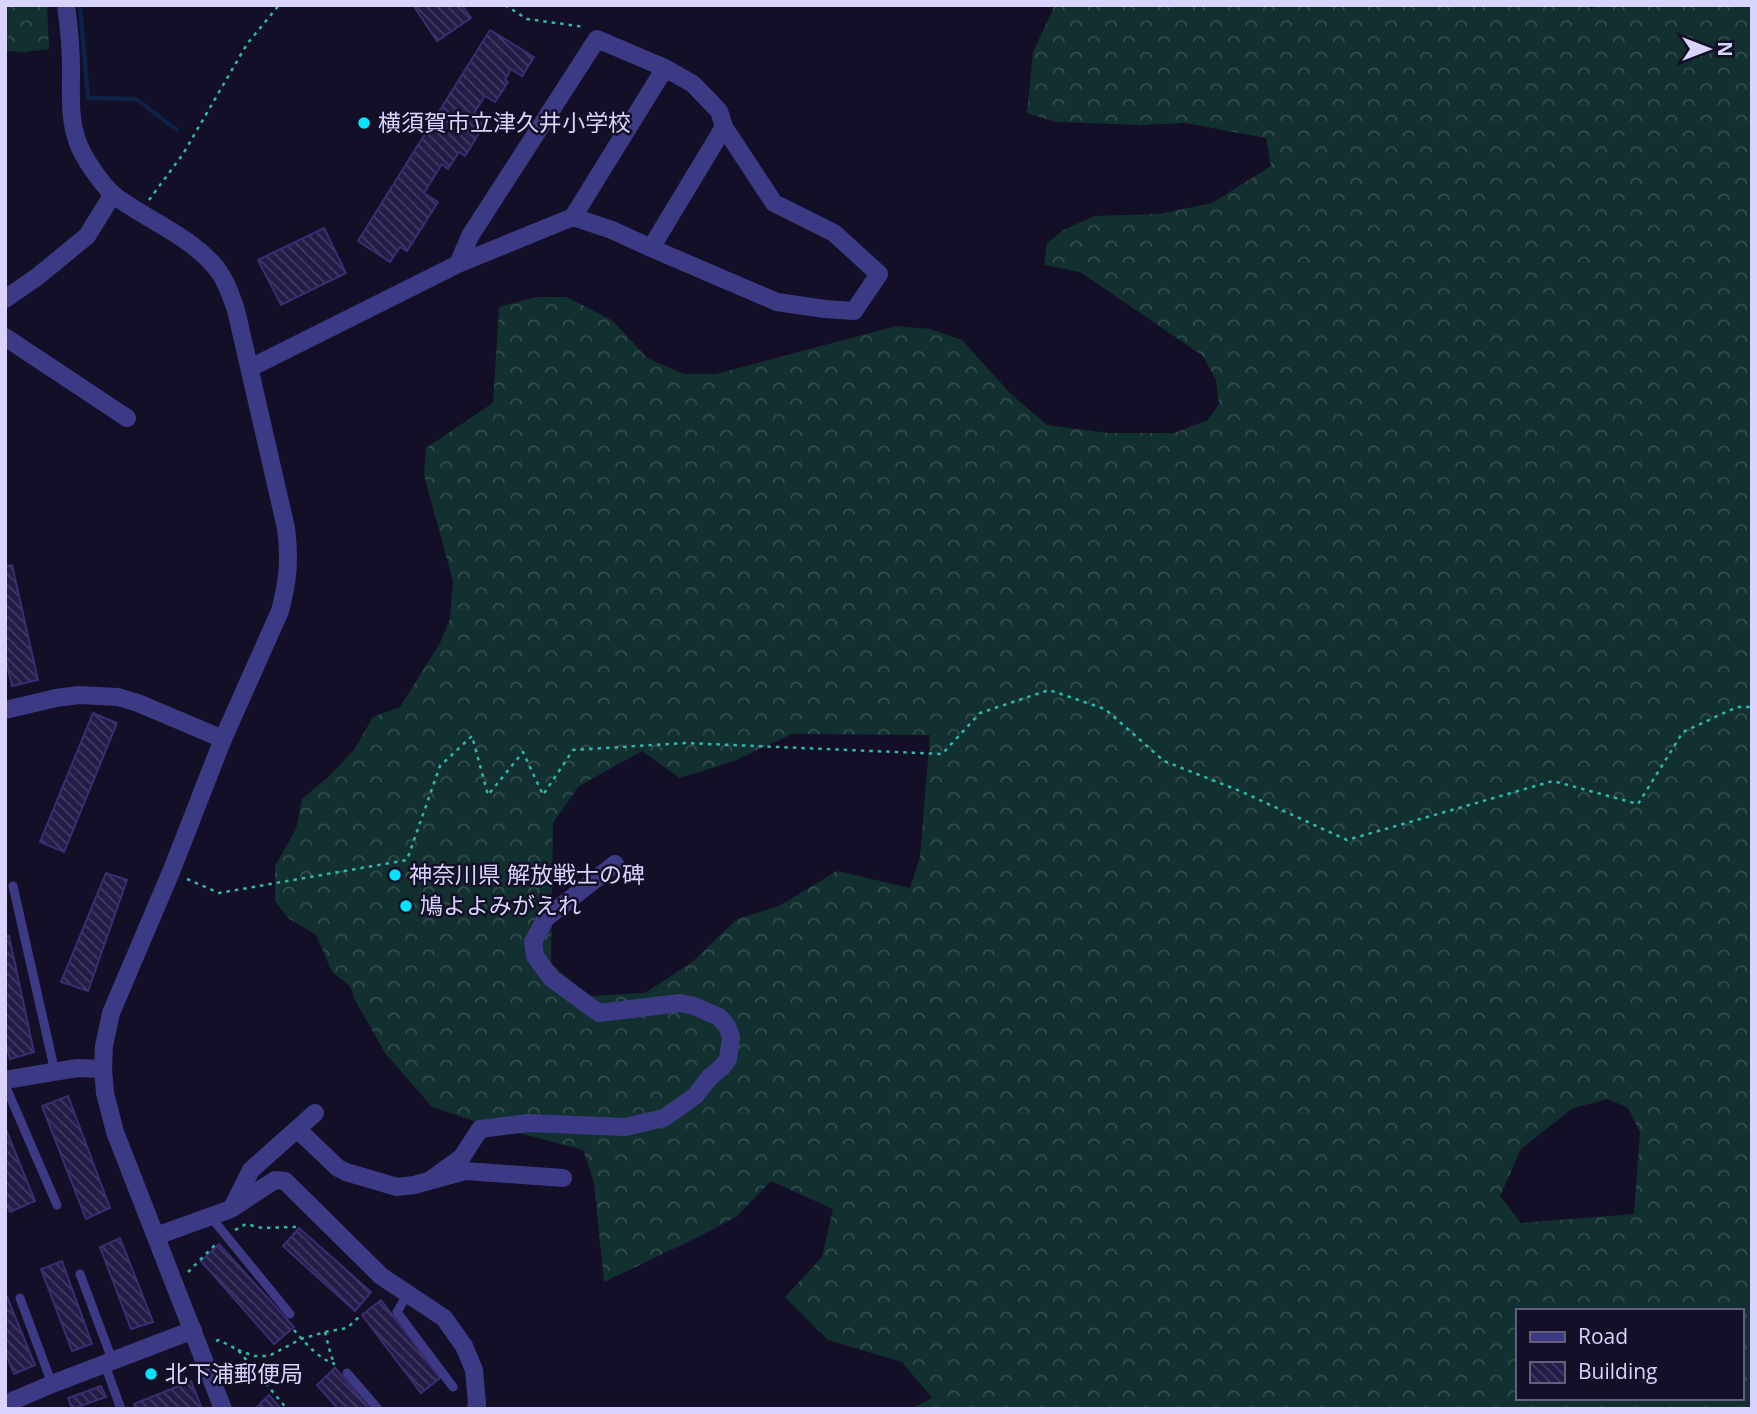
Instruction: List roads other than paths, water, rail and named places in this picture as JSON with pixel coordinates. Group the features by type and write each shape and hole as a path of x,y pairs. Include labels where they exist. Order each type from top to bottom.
{"street":[{"path":"66,5 70,38 72,124 88,162 113,194 194,246 213,264 227,284 250,368 289,548 289,571 280,611 223,739 171,872 111,1013 104,1046 105,1093 116,1132 223,1409"},
{"path":"458,264 470,236 597,39 665,68 693,84 719,111 724,127 774,204 834,233 879,274 854,311 777,302 612,230 573,218"},
{"path":"250,368 458,264 573,218 665,68"},
{"path":"651,248 724,127"},
{"path":"5,299 87,236 113,194"},
{"path":"5,337 127,418"},
{"path":"5,710 79,695 118,697 223,739"},
{"path":"429,1181 462,1157 480,1129 528,1123 625,1127 664,1118 695,1096 728,1059 731,1037 727,1026 719,1017 680,1003 599,1013 551,978 535,956 533,942 547,918 615,864"},
{"path":"5,1082 77,1068 103,1069"},
{"path":"231,1209 251,1170 315,1113"},
{"path":"297,1129 338,1168 397,1187 465,1171 563,1178"},
{"path":"156,1236 231,1209 275,1180 285,1181 381,1276 444,1318 464,1346 474,1370 476,1409"},
{"path":"5,1404 109,1363 196,1338"}],"lane":[{"path":"13,886 55,1072"},
{"path":"5,1082 57,1205"},
{"path":"210,1216 290,1314"},
{"path":"80,1275 121,1409"},
{"path":"408,1293 397,1312 453,1387"},
{"path":"20,1298 52,1384"},
{"path":"347,1373 378,1409"}],"waterway":[{"path":"80,5 88,98 136,99 177,130"}],"place":[{"name":"横須賀市立津久井小学校","path":"364,123"},
{"name":"神奈川県 解放戦士の碑","path":"395,875"},
{"name":"鳩よよみがえれ","path":"406,906"},
{"name":"北下浦郵便局","path":"151,1374"}]}
